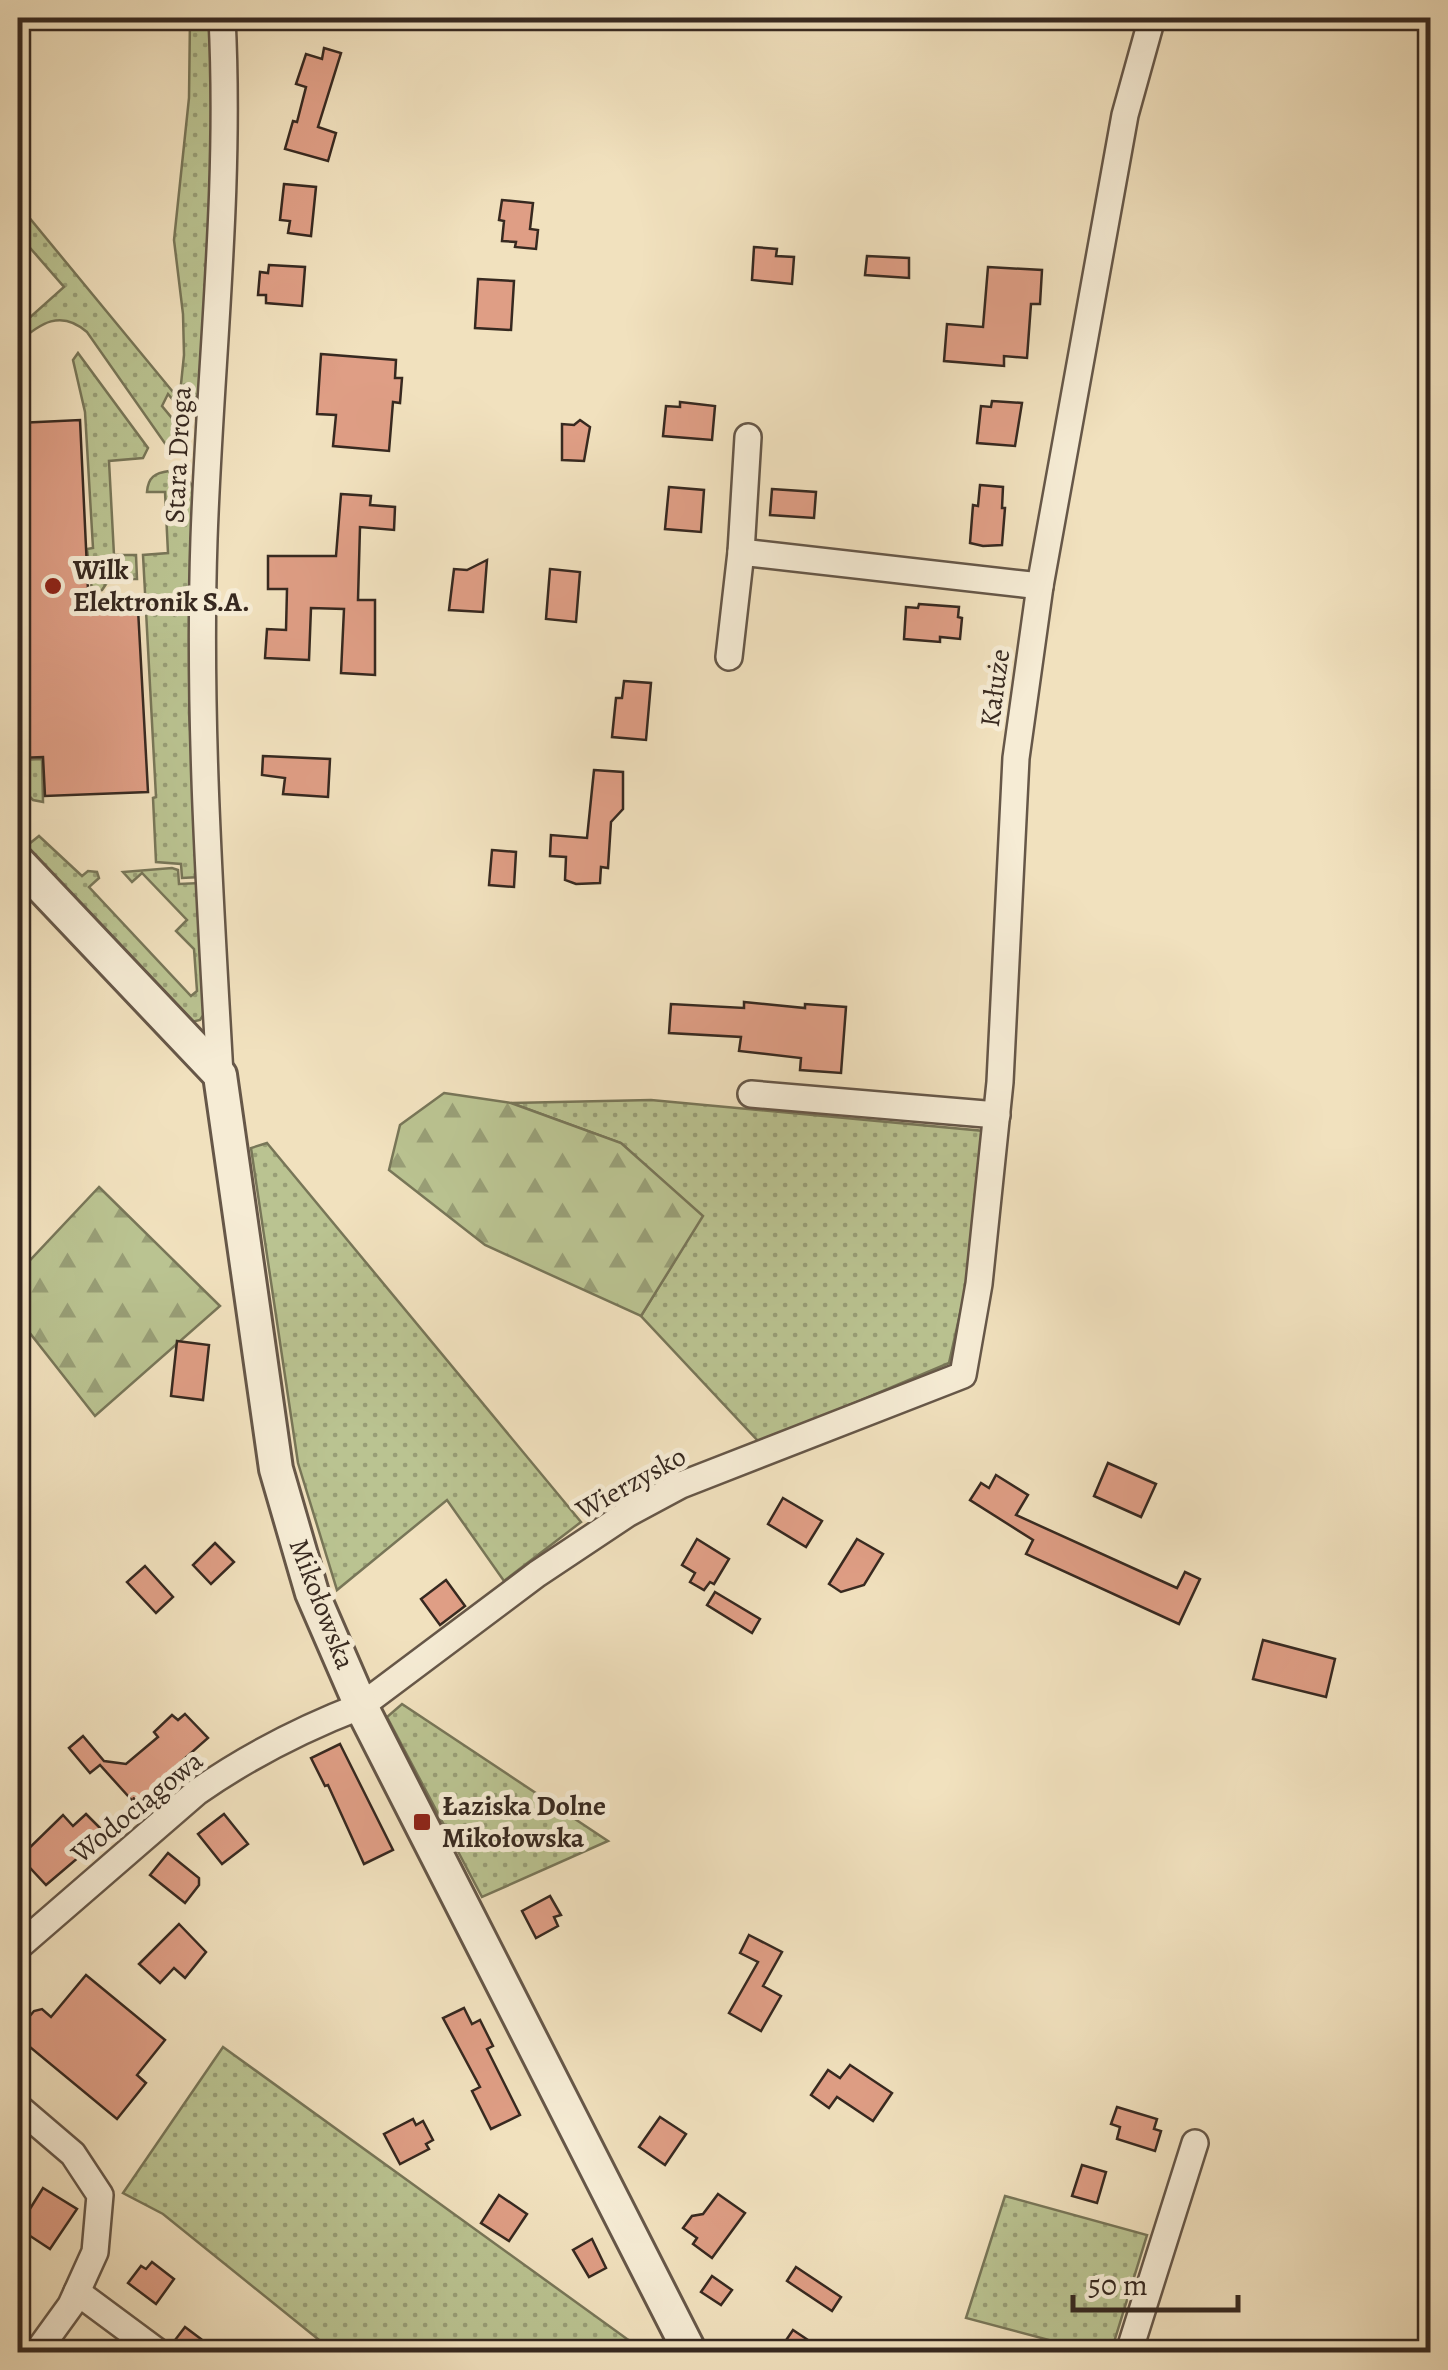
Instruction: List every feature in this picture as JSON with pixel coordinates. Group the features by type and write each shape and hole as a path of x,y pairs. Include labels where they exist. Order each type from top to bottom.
{"street":[{"name":"Stara Droga","path":"220,1075 201,666 208,440 226,108 222,18"},
{"name":"Kałuże","path":"963,1375 979,1284 996,1114 1016,758 1040,586 1126,115 1152,18"},
{"path":"730,657 748,438"},
{"path":"740,552 1040,586"},
{"path":"18,862 220,1075"},
{"name":"Mikołowska","path":"220,1075 276,1470 312,1593 361,1706 690,2352"},
{"path":"751,1094 996,1114"},
{"name":"Wierzysko","path":"361,1706 537,1574 627,1514 680,1485 963,1375"},
{"name":"Wodociągowa","path":"18,1947 178,1806 227,1771 361,1706"},
{"path":"18,2107 74,2154 100,2194 95,2252 77,2292 37,2352"},
{"path":"1130,2352 1195,2143"},
{"path":"77,2292 158,2352"}],"green space":[{"path":"190,18 213,18 216,145 199,394 186,409 168,394 162,406 185,434 185,446 171,452 87,332 68,321 51,321 18,343 18,328 64,287 18,234 18,204 173,392 180,394 183,314 174,240 189,98"},
{"path":"78,353 148,448 143,458 109,461 114,555 136,555 137,579 126,579 126,572 115,571 102,590 92,591 87,549 93,548 85,412 73,360"},
{"path":"169,471 185,475 193,487 189,713 200,877 182,878 181,864 156,862 143,555 168,553 165,492 147,492 153,477"},
{"path":"42,759 43,802 33,800 18,785 18,760"},
{"path":"39,836 82,876 88,871 97,872 99,878 89,887 191,996 197,991 194,949 176,931 187,920 142,873 132,882 123,872 172,868 178,870 179,884 200,883 206,1011 200,1020 187,1023 27,854 29,844"},
{"path":"444,1093 511,1103 621,1143 703,1216 641,1316 485,1245 389,1170 400,1125"},
{"path":"651,1100 984,1131 968,1278 949,1363 760,1443 641,1316 702,1216 621,1143 511,1103"},
{"path":"267,1143 581,1522 504,1581 447,1500 337,1590 298,1463 251,1148"},
{"path":"99,1187 220,1306 95,1416 18,1318 18,1273"},
{"path":"402,1704 608,1841 482,1897 387,1717"},
{"path":"223,2047 627,2339 652,2352 334,2352 163,2214 123,2193"},
{"path":"1005,2196 1147,2235 1111,2352 1094,2352 966,2318"}],"building":[{"path":"324,48 341,53 318,127 336,133 328,161 285,149 306,87 296,84 306,54 322,59"},
{"path":"284,184 316,187 311,236 288,233 290,221 280,220"},
{"path":"502,200 533,203 530,229 538,230 536,249 502,241"},
{"path":"754,247 777,249 776,256 794,257 792,284 752,280"},
{"path":"867,256 909,258 909,278 865,275"},
{"path":"269,265 305,267 302,306 266,303 266,295 258,295 260,272 268,273"},
{"path":"988,267 1042,270 1040,304 1031,304 1027,358 1004,356 1004,366 944,361 947,324 983,327"},
{"path":"478,279 514,281 511,330 475,328"},
{"path":"321,354 396,360 395,378 402,378 400,403 393,402 389,451 333,446 336,415 317,414"},
{"path":"992,401 1022,403 1015,446 977,443 981,406 991,407"},
{"path":"680,402 715,406 712,440 663,436 666,406 680,407"},
{"name":"Wilk Elektronik S.A.","path":"80,420 89,611 138,609 148,792 45,796 43,757 18,758 18,423"},
{"path":"580,420 590,427 584,461 562,460 562,424 574,425"},
{"path":"980,485 1003,487 1002,545 970,543 973,505 978,506"},
{"path":"669,487 704,490 701,532 665,529"},
{"path":"772,489 816,492 814,518 770,515"},
{"path":"341,494 371,496 370,505 395,507 394,530 360,527 358,600 375,600 375,675 341,673 344,609 311,608 309,660 265,658 267,629 286,630 287,589 268,589 268,556 336,556"},
{"path":"487,560 483,612 449,610 454,569 467,570"},
{"path":"550,569 580,572 576,622 546,619"},
{"path":"919,604 959,607 960,639 904,639 906,607 918,608"},
{"path":"624,681 651,683 646,740 612,737 616,698 622,698"},
{"path":"263,756 330,759 328,797 283,794 285,778 262,775"},
{"path":"594,770 623,772 623,809 611,822 608,868 601,867 600,883 576,884 565,880 566,857 550,856 551,835 587,838"},
{"path":"492,850 516,852 514,887 489,885"},
{"path":"744,1002 805,1008 805,1004 846,1007 841,1073 800,1070 801,1058 739,1051 741,1037 669,1033 671,1004 744,1008"},
{"path":"177,1341 209,1345 203,1400 171,1396"},
{"path":"1108,1463 1156,1484 1141,1517 1094,1496"},
{"path":"996,1475 1028,1495 1016,1515 1177,1588 1185,1572 1200,1579 1179,1624 1026,1554 1033,1540 970,1500 981,1483 989,1488"},
{"path":"783,1498 822,1521 806,1547 768,1524"},
{"path":"697,1539 729,1559 714,1584 710,1582 704,1590 690,1582 695,1573 682,1565"},
{"path":"857,1539 883,1554 864,1585 841,1592 829,1584"},
{"path":"215,1543 234,1562 211,1584 193,1565"},
{"path":"145,1566 173,1597 156,1613 127,1582"},
{"path":"446,1580 465,1606 440,1625 421,1599"},
{"path":"715,1592 760,1619 752,1633 707,1605"},
{"path":"1263,1640 1335,1659 1326,1697 1253,1679"},
{"path":"185,1714 208,1738 158,1782 161,1786 138,1807 100,1765 90,1773 69,1748 83,1736 104,1761 126,1764 158,1737 154,1732 172,1715 178,1720"},
{"path":"340,1744 393,1850 364,1864 328,1785 325,1786 311,1758"},
{"path":"86,1814 106,1834 46,1885 20,1857 63,1815 73,1826"},
{"path":"224,1814 248,1844 222,1864 198,1834"},
{"path":"168,1853 199,1878 199,1885 185,1903 150,1875"},
{"path":"550,1896 561,1915 554,1917 558,1926 536,1938 522,1911"},
{"path":"179,1924 206,1952 185,1978 174,1968 160,1983 139,1964"},
{"path":"749,1935 782,1952 763,1986 781,1996 761,2031 729,2013 758,1962 740,1953"},
{"path":"86,1975 165,2040 137,2075 146,2083 117,2119 19,2038 19,2029 34,2011 42,2009 51,2017"},
{"path":"464,2008 472,2024 480,2020 493,2046 487,2049 520,2115 491,2129 472,2091 480,2087 443,2018"},
{"path":"850,2065 892,2093 873,2121 837,2097 829,2108 811,2095 828,2070 840,2078"},
{"path":"1117,2107 1157,2119 1154,2129 1161,2131 1155,2151 1117,2139 1120,2127 1111,2124"},
{"path":"660,2117 686,2134 665,2165 639,2147"},
{"path":"413,2119 416,2125 423,2121 433,2140 426,2144 429,2149 400,2164 384,2134"},
{"path":"1082,2165 1106,2172 1097,2203 1072,2196"},
{"path":"43,2188 77,2209 50,2249 18,2228"},
{"path":"718,2194 745,2213 712,2258 693,2244 697,2238 683,2228 692,2216 703,2214"},
{"path":"499,2195 527,2214 509,2241 481,2223"},
{"path":"592,2239 606,2268 589,2277 573,2250"},
{"path":"152,2262 174,2279 156,2304 128,2283 141,2266 146,2269"},
{"path":"796,2267 841,2297 832,2311 787,2281"},
{"path":"712,2276 732,2290 721,2305 701,2292"},
{"path":"185,2327 201,2339 192,2352 181,2352 172,2344"},
{"path":"793,2330 826,2352 778,2352"}],"place":[{"name":"Wilk Elektronik S.A.","path":"53,586"},
{"name":"Łaziska Dolne Mikołowska","path":"422,1822"}]}
